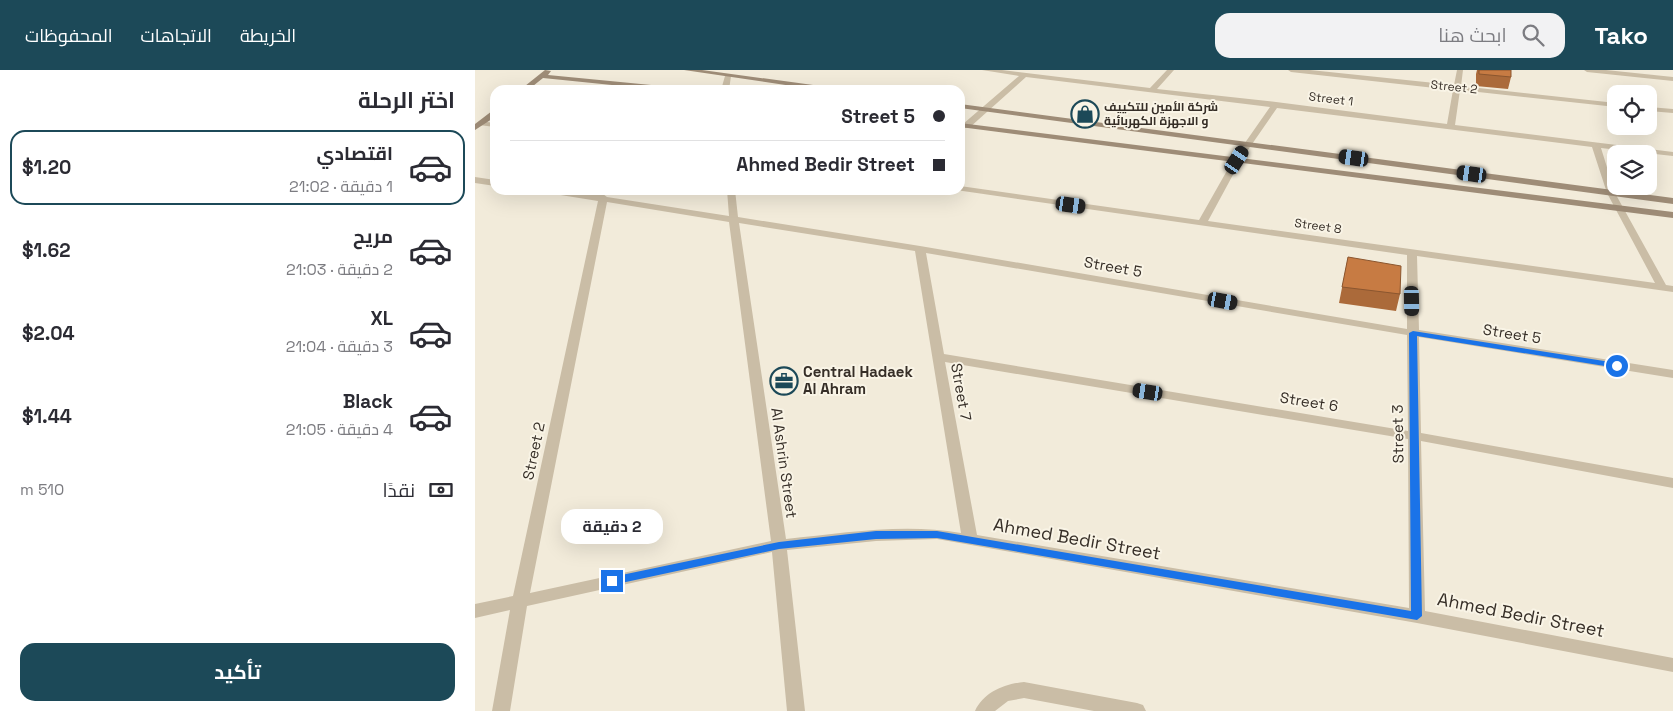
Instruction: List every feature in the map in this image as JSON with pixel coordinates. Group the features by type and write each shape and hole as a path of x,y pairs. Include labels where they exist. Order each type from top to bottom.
{"street":[{"path":"530,85 549,70"},
{"path":"687,70 797,85"},
{"name":"Street 1","path":"985,70 1276,104 1596,146 1673,154"},
{"path":"1153,89 1171,70"},
{"name":"Street 2","path":"1291,70 1607,104"},
{"path":"1451,126 1460,70"},
{"path":"1587,70 1673,79"},
{"path":"965,124 1024,75"},
{"path":"542,76 632,85"},
{"path":"726,85 728,76"},
{"path":"1202,223 1237,160 1276,104"},
{"path":"965,107 1607,192"},
{"path":"1657,110 1673,111"},
{"path":"475,128 490,117"},
{"path":"482,123 490,124"},
{"path":"965,126 1673,214"},
{"path":"1596,146 1607,180"},
{"path":"475,180 490,182"},
{"name":"Street 8","path":"965,190 1673,289"},
{"name":"Street 5","path":"582,195 734,221 920,249 1413,333 1673,374"},
{"name":"Al Ashrin Street","path":"731,195 779,545 796,711"},
{"path":"1612,195 1662,287"},
{"path":"1626,195 1673,201"},
{"name":"Street 2","path":"501,711 520,601 603,198"},
{"name":"Street 7","path":"920,249 970,541"},
{"name":"Street 3","path":"1412,252 1417,616"},
{"name":"Street 6","path":"939,357 1415,436 1673,483"},
{"name":"Ahmed Bedir Street","path":"475,611 779,545 906,533 937,534 1417,616 1673,665"},
{"path":"984,711 991,702 1001,695 1012,691 1025,690 1137,711"}],"building":[{"path":"1479,70 1511,70 1511,77 1479,74"},
{"path":"1348,257 1401,266 1400,294 1342,287"}],"place":[{"name":"شركة الأمين للتكييف و الاجهزة الكهربائية","path":"1085,114"},
{"name":"Central Hadaek Al Ahram","path":"784,381"}],"route":[{"path":"612,581 779,545 876,535 906,533 937,534 1417,616 1413,333 1617,366"}]}
